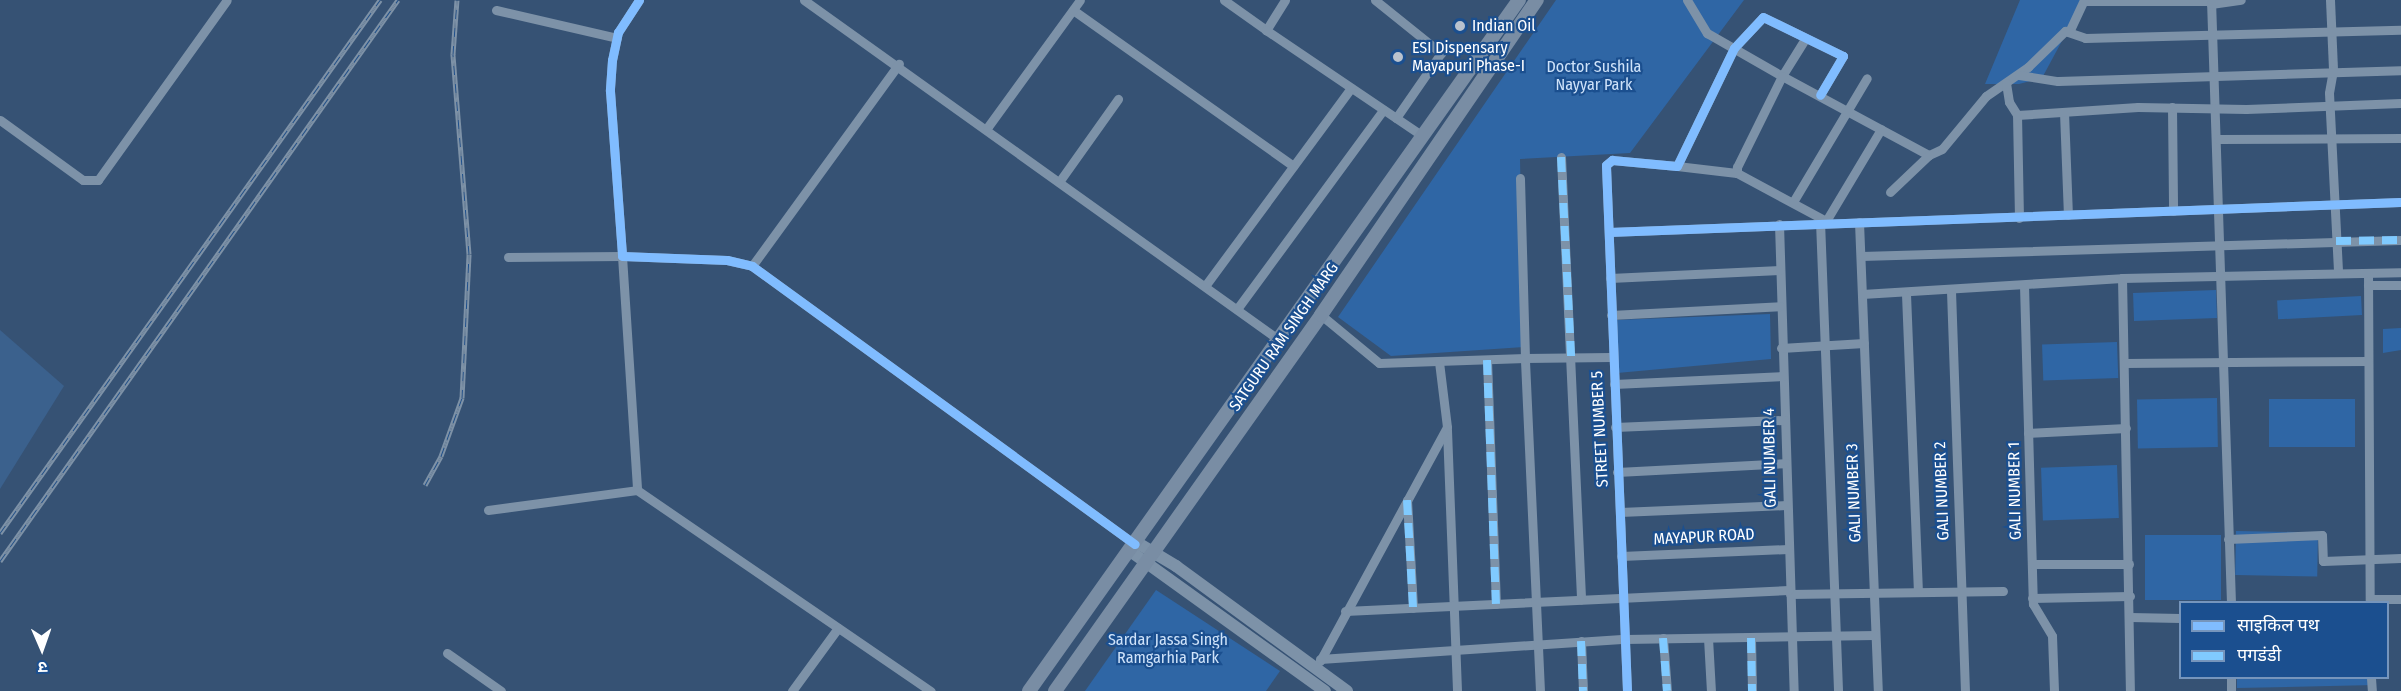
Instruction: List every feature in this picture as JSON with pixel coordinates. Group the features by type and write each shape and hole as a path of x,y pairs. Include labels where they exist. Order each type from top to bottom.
{"main road":[{"name":"SATGURU RAM SINGH MARG","path":"1029,691 1279,340 1421,135 1519,0"},
{"name":"SATGURU RAM SINGH MARG","path":"1055,691 1321,315 1537,0"}],"street":[{"path":"0,120 83,180 98,180 227,0"},
{"path":"637,490 610,91 617,38 639,0"},
{"path":"804,0 899,64 1279,340"},
{"path":"987,128 1080,0"},
{"path":"1224,0 1421,135"},
{"path":"1266,30 1286,0"},
{"path":"1376,0 1441,53 1396,118"},
{"path":"1688,0 1707,33 1782,76 1929,154"},
{"path":"2069,32 2084,1 2211,2 2241,0"},
{"path":"2330,0 2333,70 2330,107 2338,273"},
{"path":"2211,2 2223,275 2231,601"},
{"path":"496,10 617,38"},
{"path":"1073,10 1293,166"},
{"path":"1820,95 1843,56 1763,17 1734,48 1677,166 1737,173 1793,202 1823,221"},
{"path":"1890,192 1929,154 1942,149 1986,96 2019,75 2060,33 2069,32 2085,38 2401,30"},
{"path":"1737,173 1737,167 1782,76 1805,39"},
{"path":"752,266 899,64"},
{"path":"2019,75 2058,81 2333,70 2401,70"},
{"path":"1793,202 1867,78"},
{"path":"2007,82 2009,102 2017,116 2019,218"},
{"path":"1205,286 1351,88"},
{"path":"1059,182 1119,99"},
{"path":"2017,116 2172,107 2330,107 2401,103"},
{"path":"2172,107 2174,211"},
{"path":"1237,309 1383,110"},
{"path":"2064,112 2068,215"},
{"path":"1838,691 1825,346 1823,221 1881,129"},
{"path":"2218,139 2401,138"},
{"path":"1561,157 1581,600"},
{"name":"STREET NUMBER 5","path":"1627,691 1611,357 1606,165 1612,160 1677,166"},
{"path":"1520,178 1525,358 1540,691"},
{"path":"1609,232 1823,221 2019,218 2401,202"},
{"name":"GALI NUMBER 3","path":"1859,222 1878,691"},
{"name":"GALI NUMBER 4","path":"1779,224 1786,505 1794,691"},
{"path":"1861,256 2401,240"},
{"path":"508,257 622,256 727,260 752,266 1135,544 1325,691"},
{"path":"1610,278 1780,270"},
{"path":"1862,294 1906,294 2122,278 2401,272"},
{"path":"2368,273 2370,601 2401,599"},
{"path":"2122,278 2130,596 2130,691"},
{"name":"GALI NUMBER 1","path":"2024,285 2032,598 2034,609 2052,636 2054,691"},
{"path":"2367,285 2401,285"},
{"name":"GALI NUMBER 2","path":"1951,291 1965,691"},
{"path":"1906,294 1918,591"},
{"path":"1611,315 1780,306"},
{"path":"1321,315 1372,360 1388,364 1611,357"},
{"path":"1781,348 1864,344"},
{"path":"1487,360 1496,604"},
{"path":"2125,363 2368,361"},
{"path":"1439,362 1447,428 1457,691"},
{"path":"1614,384 1783,376"},
{"path":"1615,427 1784,420"},
{"path":"1318,664 1447,428"},
{"path":"2028,433 2126,428"},
{"path":"1617,472 1786,463"},
{"path":"489,510 637,490 931,691"},
{"path":"1407,500 1413,608"},
{"path":"1620,512 1786,505"},
{"path":"2228,539 2322,535 2323,561 2401,558"},
{"name":"MAYAPUR ROAD","path":"1621,556 1788,549"},
{"path":"1149,556 1318,664 1347,691"},
{"path":"2031,564 2129,564"},
{"path":"1345,611 1623,597 1790,592 2003,591"},
{"path":"2032,598 2130,596"},
{"path":"2130,616 2179,618"},
{"path":"792,691 838,628"},
{"path":"1318,664 1538,643 1663,638 1875,635"},
{"path":"1663,638 1667,691"},
{"path":"1708,638 1711,691"},
{"path":"1751,638 1752,691"},
{"path":"1581,641 1583,691"},
{"path":"447,653 501,691"}],"green space":[{"name":"Doctor Sushila Nayyar Park","path":"1556,0 1744,0 1630,153 1520,159 1524,347 1391,356 1338,317"},
{"path":"2020,0 2084,0 2042,78 2019,84 1985,84"},
{"path":"2216,290 2217,318 2134,321 2133,293"},
{"path":"2361,296 2362,315 2278,319 2277,300"},
{"path":"1770,314 1771,359 1617,373 1616,320"},
{"path":"2401,328 2401,350 2383,353 2383,329"},
{"path":"2117,342 2118,378 2043,381 2042,345"},
{"path":"2217,398 2218,447 2138,448 2137,399"},
{"path":"2269,399 2355,399 2355,447 2269,447"},
{"path":"2117,465 2119,518 2043,521 2041,468"},
{"path":"2236,531 2318,532 2317,576 2235,575"},
{"path":"2145,535 2221,535 2221,600 2145,600"},
{"name":"Sardar Jassa Singh Ramgarhia Park","path":"1156,590 1280,671 1266,691 1085,691"},
{"path":"2237,679 2375,679 2375,685 2237,688"}],"shaded area":[{"path":"0,330 64,386 0,489"}],"railway":[{"path":"0,533 380,0"},
{"path":"0,561 398,0"},
{"path":"425,485 441,456 462,398 469,254 453,54 457,0"}],"marked path":[{"path":"1561,157 1571,357"},
{"path":"2336,241 2401,240"},
{"path":"1487,360 1496,604"},
{"path":"1407,500 1413,608"},
{"path":"1663,638 1667,691"},
{"path":"1751,638 1752,691"},
{"path":"1581,641 1583,691"}],"cycle path":[{"path":"639,0 618,32 612,60 610,91 622,256 727,260 752,266 1135,544"},
{"path":"1627,691 1606,165 1612,160 1677,166 1734,48 1763,17 1843,56 1820,95"},
{"path":"1609,232 2401,202"}],"place":[{"name":"Indian Oil","path":"1460,26"},
{"name":"ESI Dispensary Mayapuri Phase-I","path":"1398,57"}]}
